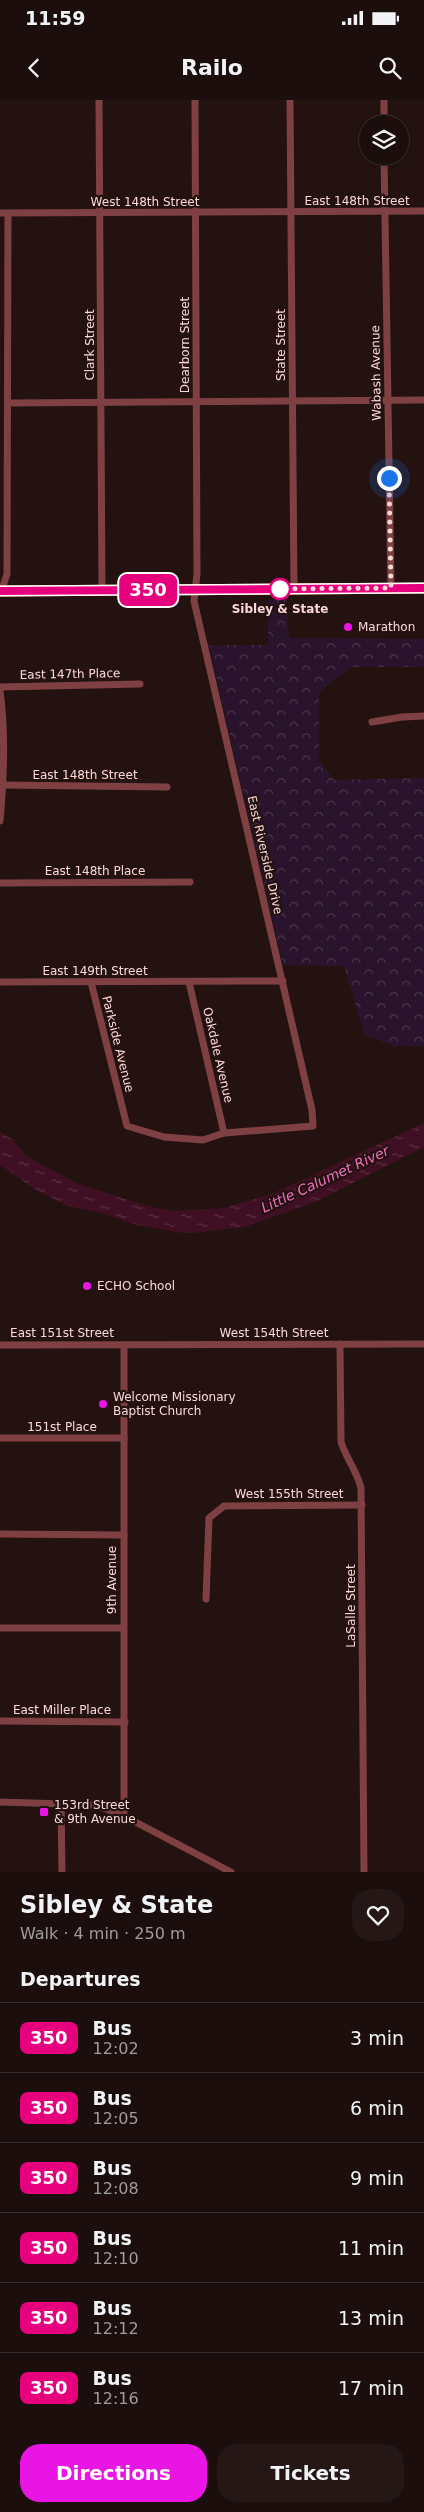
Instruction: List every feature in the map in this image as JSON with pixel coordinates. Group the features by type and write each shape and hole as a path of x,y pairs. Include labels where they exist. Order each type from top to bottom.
{"main road":[{"path":"1,592 424,588"}],"street":[{"name":"Clark Street","path":"99,100 102,590"},
{"name":"Dearborn Street","path":"194,100 198,574 196,590"},
{"name":"State Street","path":"290,100 294,589"},
{"path":"384,100 384,115"},
{"name":"Wabash Avenue","path":"384,165 391,588"},
{"name":"East 148th Street","path":"291,212 424,211"},
{"name":"West 148th Street","path":"0,214 291,212"},
{"path":"1,592 7,574 8,214"},
{"path":"8,403 424,400"},
{"name":"East Riverside Drive","path":"196,590 194,601 283,981 312,1110 313,1126 224,1133"},
{"name":"East 147th Place","path":"0,686 140,684"},
{"path":"0,691 4,720 4,785 0,821"},
{"path":"372,722 402,716 424,716"},
{"name":"East 148th Street","path":"4,785 167,786"},
{"name":"East 148th Place","path":"0,883 190,882"},
{"name":"East 149th Street","path":"0,982 283,981"},
{"name":"Parkside Avenue","path":"91,982 127,1126 164,1137 203,1140 224,1133"},
{"name":"Oakdale Avenue","path":"189,982 224,1133"},
{"name":"LaSalle Street","path":"340,1344 341,1442 345,1455 358,1476 362,1505 364,1872"},
{"name":"West 154th Street","path":"124,1345 424,1344"},
{"name":"East 151st Street","path":"0,1345 124,1345"},
{"name":"9th Avenue","path":"124,1345 124,1816"},
{"name":"151st Place","path":"0,1438 124,1438"},
{"name":"West 155th Street","path":"206,1599 207,1530 209,1518 224,1506 362,1505"},
{"path":"0,1534 124,1534"},
{"path":"0,1628 123,1628"},
{"name":"East Miller Place","path":"0,1721 124,1722"},
{"path":"0,1802 96,1805 124,1816 231,1872"},
{"path":"61,1803 62,1872"}],"green space":[{"path":"268,600 287,600 289,638 424,639 424,667 351,667 319,692 319,760 334,780 424,778 424,1046 393,1046 365,1035 344,966 283,965 209,645 268,645"}],"water":[{"name":"Little Calumet River","path":"424,1123 424,1147 315,1202 245,1227 193,1233 176,1232 133,1224 102,1213 69,1206 39,1192 0,1165 0,1132 12,1139 26,1156 76,1183 147,1206 174,1211 224,1208 272,1194"}],"bus line":[{"name":"350","path":"0,591 424,588"}],"place":[{"name":"Sibley & State","path":"280,589"},
{"name":"Marathon","path":"348,627"},
{"name":"ECHO School","path":"87,1286"},
{"name":"Welcome Missionary Baptist Church","path":"103,1404"},
{"name":"153rd Street & 9th Avenue","path":"44,1812"}],"route":[{"path":"280,589 274,589 391,588 389,478"}]}
